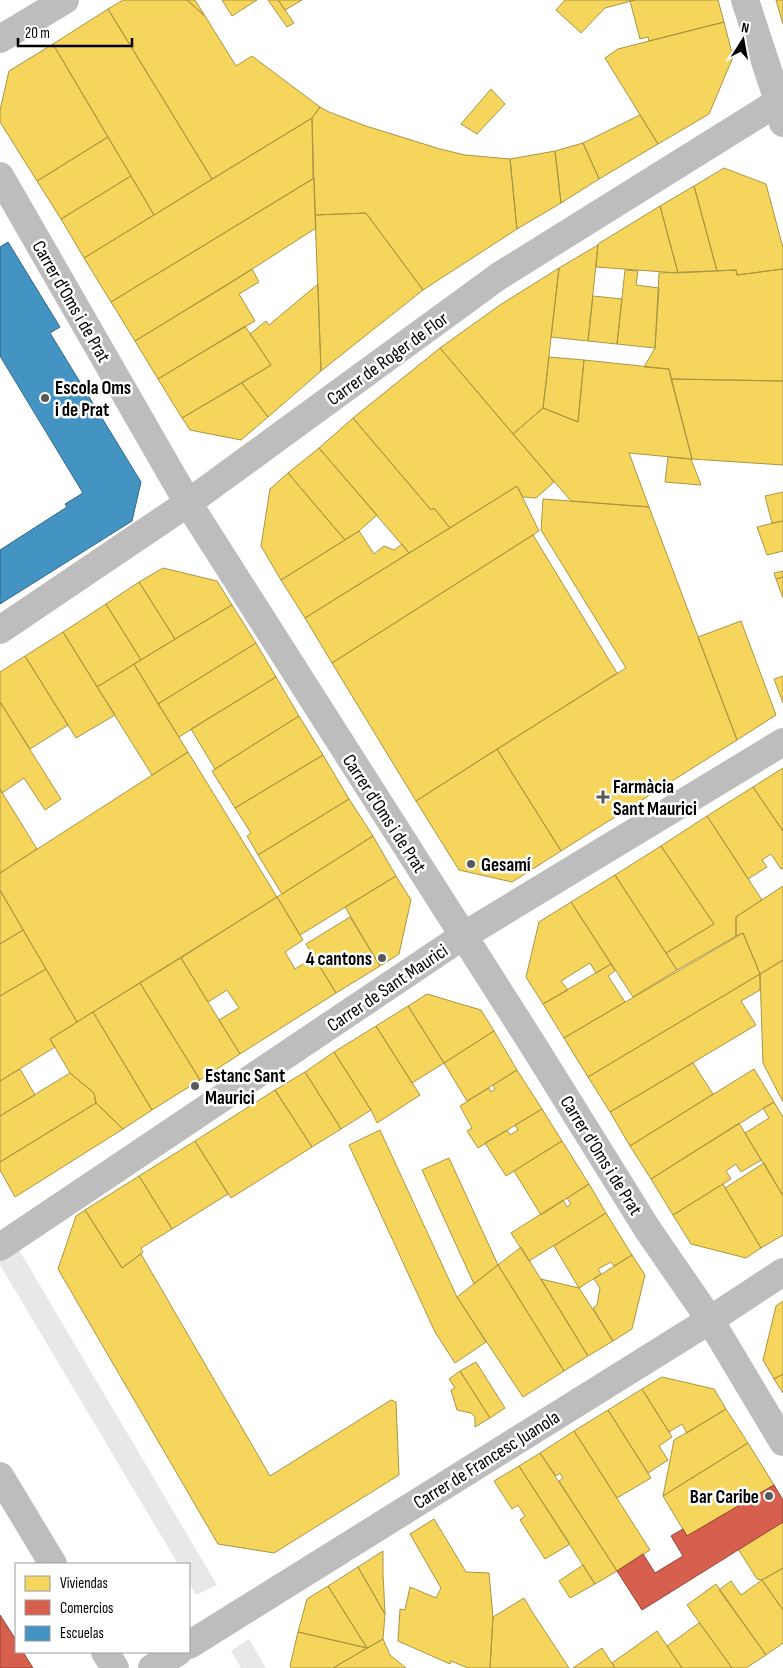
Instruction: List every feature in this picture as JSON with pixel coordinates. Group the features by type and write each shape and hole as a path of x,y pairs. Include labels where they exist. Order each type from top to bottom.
{"street":[{"path":"0,39 65,0"},
{"path":"745,0 781,108"},
{"name":"Carrer de Roger de Flor","path":"0,630 188,503 499,276 781,108"},
{"name":"Carrer d'Oms i de Prat","path":"0,176 188,503 533,1045 648,1230 710,1320 783,1442"},
{"name":"Carrer de Sant Maurici","path":"2,1241 463,936 783,742"},
{"name":"Carrer de Francesc Juanola","path":"190,1644 710,1320 783,1272"},
{"path":"0,1476 52,1563"},
{"path":"106,1653 115,1668"},
{"path":"152,1668 176,1653"}],"shaded area":[{"path":"19,1250 217,1585 196,1595 190,1585 190,1563 177,1563 0,1265 0,1261"},
{"path":"249,1639 266,1668 241,1668 231,1651"}],"building: Viviendas":[{"path":"123,0 187,0 205,16 236,66 252,56 320,107 312,118 212,179 108,9"},
{"path":"187,0 195,0 205,16"},
{"path":"222,0 257,0 232,16"},
{"path":"268,0 278,0 294,23 287,27"},
{"path":"278,0 302,0 285,10"},
{"path":"565,0 635,0 605,8 581,33 556,10"},
{"path":"718,0 724,22 649,41 648,37 640,39 630,1"},
{"path":"776,0 783,0 783,24"},
{"path":"108,9 212,179 154,215 53,44"},
{"path":"724,22 733,57 709,114 658,144 605,58 618,49"},
{"path":"53,44 108,137 37,181 0,122 0,110 9,71"},
{"path":"491,89 505,104 477,134 461,124"},
{"path":"320,107 366,126 440,149 465,155 510,159 517,229 423,290 366,213 315,215 312,118"},
{"path":"640,115 658,144 599,179 583,143"},
{"path":"312,118 313,179 111,302 84,258"},
{"path":"108,137 131,176 61,219 37,181"},
{"path":"583,143 599,179 561,203 555,151"},
{"path":"555,151 561,203 517,229 510,159"},
{"path":"724,168 766,184 783,248 783,269 737,275 736,270 717,271 694,186"},
{"path":"131,176 154,215 84,258 61,219"},
{"path":"314,178 316,228 135,341 111,302"},
{"path":"694,186 717,271 678,273 660,206"},
{"path":"660,206 678,273 596,267 598,244"},
{"path":"366,213 423,290 321,371 315,215"},
{"path":"598,245 588,341 551,337 559,268"},
{"path":"559,268 543,408 513,434 440,348 500,305"},
{"path":"252,269 259,282 239,294 255,321 158,379 135,341"},
{"path":"783,269 783,381 671,379 669,369 644,367 655,348 659,273 736,270 737,275"},
{"path":"625,270 638,271 636,285 659,288 655,348 617,344"},
{"path":"318,284 321,371 268,417 242,383 271,365 250,334 266,321 269,325"},
{"path":"593,296 622,299 617,344 588,341"},
{"path":"245,326 271,365 182,418 158,379"},
{"path":"440,348 554,482 536,498 523,497 517,486 450,528 434,508 431,510 353,418"},
{"path":"549,357 584,360 578,422 543,408"},
{"path":"584,360 669,369 692,459 629,453 649,507 571,501 513,434 543,408 578,422"},
{"path":"671,379 783,381 783,465 692,459"},
{"path":"242,383 268,417 241,440 190,430 182,418"},
{"path":"353,418 431,510 434,508 450,528 409,553 319,448"},
{"path":"319,448 377,515 359,531 345,540 288,473"},
{"path":"668,457 691,459 701,485 665,482"},
{"path":"288,473 345,540 281,580 261,546 270,489"},
{"path":"517,486 539,531 332,663 305,618"},
{"path":"783,492 783,521 772,523 765,496"},
{"path":"543,499 649,507 737,740 561,851 497,749 626,668 541,530"},
{"path":"783,521 783,551 767,555 757,527"},
{"path":"359,531 374,554 384,546 394,550 402,544 409,553 305,618 281,580"},
{"path":"533,535 617,673 416,801 332,663"},
{"path":"163,568 217,581 232,605 175,639 139,582"},
{"path":"783,571 783,577 776,579 774,573"},
{"path":"783,577 783,598 776,579"},
{"path":"139,582 175,639 141,660 106,604"},
{"path":"106,604 141,660 97,687 63,632"},
{"path":"232,605 256,643 158,704 134,664"},
{"path":"741,621 776,715 737,740 698,637"},
{"path":"63,632 115,715 76,738 25,656"},
{"path":"256,643 276,677 179,737 158,704"},
{"path":"25,656 68,725 30,749 0,702 0,672"},
{"path":"134,664 188,752 152,775 97,687"},
{"path":"783,676 783,703 774,679"},
{"path":"276,677 299,716 215,769 191,729"},
{"path":"0,702 61,799 45,810 24,778 2,793 0,789"},
{"path":"299,716 323,755 235,808 212,771"},
{"path":"497,749 561,851 512,882 459,870 416,801"},
{"path":"188,752 277,897 77,1022 0,890 0,873"},
{"path":"323,755 349,799 258,855 247,836 251,833 235,808"},
{"path":"783,768 783,831 753,787"},
{"path":"753,787 783,831 783,868 781,869 771,854 762,860 767,867 748,879 707,816"},
{"path":"0,789 37,849 0,873"},
{"path":"349,799 373,836 282,894 258,855"},
{"path":"707,816 762,900 736,917 736,936 677,970 666,953 714,924 661,846"},
{"path":"373,836 396,876 300,935 277,897"},
{"path":"661,846 714,924 666,953 615,875"},
{"path":"615,875 677,970 633,997 571,902"},
{"path":"396,876 411,900 399,954 380,966 345,907"},
{"path":"783,886 783,960 760,974 743,933 736,936 736,917"},
{"path":"0,890 23,930 0,944"},
{"path":"277,897 303,940 285,952 295,969 314,957 336,993 240,1054 219,1020 239,1008 227,990 208,1002 181,958"},
{"path":"571,902 611,964 596,973 590,963 561,981 568,990 543,1004 526,977 539,922"},
{"path":"350,917 380,966 336,993 306,944"},
{"path":"23,930 46,969 0,996 0,944"},
{"path":"743,933 760,974 588,1077 564,1038"},
{"path":"181,958 240,1054 200,1080 140,983"},
{"path":"783,960 783,1102 763,1063 760,974"},
{"path":"611,964 615,971 608,976 625,1002 564,1038 543,1004"},
{"path":"46,969 77,1022 50,1039 55,1047 0,1081 0,996"},
{"path":"760,974 760,990 741,1001 756,1025 610,1112 588,1077"},
{"path":"140,983 200,1080 152,1110 93,1012"},
{"path":"427,994 481,1010 494,1031 444,1063 408,1006"},
{"path":"408,1006 444,1063 412,1083 376,1026"},
{"path":"93,1012 152,1110 123,1129 96,1103 94,1093 70,1073 50,1039"},
{"path":"376,1026 420,1095 377,1123 371,1110 334,1052"},
{"path":"494,1031 517,1070 467,1101 444,1063"},
{"path":"334,1052 371,1110 341,1129 305,1072"},
{"path":"693,1063 713,1094 630,1146 610,1112"},
{"path":"20,1069 35,1095 0,1116 0,1081"},
{"path":"754,1069 774,1102 651,1179 630,1146"},
{"path":"517,1070 542,1109 478,1148 467,1131 472,1128 460,1106 489,1088 491,1092 495,1089 493,1085"},
{"path":"305,1072 341,1129 312,1147 275,1090"},
{"path":"70,1073 94,1093 96,1103 0,1162 0,1116"},
{"path":"275,1090 312,1147 231,1198 195,1141"},
{"path":"774,1102 783,1117 783,1196 745,1133 769,1118 763,1108"},
{"path":"96,1103 123,1129 15,1197 0,1170 0,1162"},
{"path":"542,1109 562,1141 506,1176 485,1143 507,1130 510,1135 518,1130 515,1125"},
{"path":"739,1123 761,1160 741,1172 736,1164 726,1171 731,1179 673,1215 651,1179"},
{"path":"380,1130 457,1297 486,1342 455,1363 435,1332 349,1145"},
{"path":"195,1141 228,1194 172,1229 139,1176"},
{"path":"562,1141 589,1184 541,1215 514,1171"},
{"path":"449,1158 498,1265 474,1284 422,1170"},
{"path":"764,1163 783,1196 783,1235 761,1248 725,1188"},
{"path":"139,1176 172,1229 141,1248 143,1252 122,1268 85,1210"},
{"path":"589,1184 606,1213 529,1261 511,1233 563,1200 567,1207 571,1204 567,1198"},
{"path":"723,1184 761,1248 746,1258 691,1244 673,1215"},
{"path":"85,1210 122,1268 141,1254 270,1476 391,1400 396,1402 399,1475 274,1553 218,1544 58,1269 76,1216"},
{"path":"606,1213 632,1255 614,1266 611,1262 598,1269 601,1274 579,1288 554,1246"},
{"path":"521,1247 588,1356 564,1371 498,1265"},
{"path":"632,1255 645,1275 632,1329 613,1341 593,1308 597,1305 600,1288 594,1279"},
{"path":"498,1265 564,1371 523,1397 457,1297"},
{"path":"541,1279 579,1288 613,1341 588,1356"},
{"path":"783,1301 783,1374 774,1379 763,1360 776,1306"},
{"path":"476,1362 505,1408 490,1418 460,1371"},
{"path":"460,1371 490,1418 475,1427 475,1417 471,1413 457,1410 451,1390 455,1388 449,1379"},
{"path":"783,1374 783,1393 774,1379"},
{"path":"662,1377 714,1389 726,1409 687,1433 682,1424 669,1432 642,1389"},
{"path":"642,1389 672,1437 659,1446 668,1460 648,1473 608,1410"},
{"path":"726,1409 748,1443 663,1496 674,1440"},
{"path":"608,1410 651,1478 617,1498 574,1431"},
{"path":"574,1431 650,1550 617,1571 559,1481 563,1478 560,1473 556,1476 540,1453"},
{"path":"748,1443 774,1485 687,1536 663,1496"},
{"path":"540,1453 617,1571 595,1584 519,1466"},
{"path":"519,1466 570,1544 545,1559 520,1520 525,1516 518,1505 512,1509 494,1481"},
{"path":"434,1519 466,1572 489,1573 493,1617 490,1668 468,1668 451,1661 450,1664 398,1641 400,1609 405,1610 410,1587 436,1598 441,1588 410,1534"},
{"path":"783,1522 783,1568 762,1580 757,1579 738,1549"},
{"path":"383,1551 383,1573 385,1614 358,1567"},
{"path":"583,1565 595,1584 570,1598 559,1581"},
{"path":"358,1567 385,1614 383,1639 367,1648 328,1586"},
{"path":"783,1568 783,1610 762,1580"},
{"path":"762,1580 783,1610 783,1643 766,1655 719,1590 731,1581 741,1595"},
{"path":"716,1584 766,1655 746,1668 732,1668 687,1605"},
{"path":"328,1586 367,1648 298,1632 307,1599"},
{"path":"524,1598 569,1668 490,1668 493,1617"},
{"path":"699,1623 732,1668 682,1668 667,1646"},
{"path":"657,1631 682,1668 615,1668 612,1663"},
{"path":"298,1632 367,1648 333,1668 291,1668"},
{"path":"383,1639 390,1655 406,1668 333,1668"},
{"path":"602,1648 615,1668 573,1668"}],"building: Comercios":[{"path":"774,1485 783,1500 783,1522 642,1610 617,1571 643,1554 655,1573 683,1556 671,1536 683,1529 687,1536"},
{"path":"0,1615 15,1638 15,1653 24,1653 33,1668 0,1668"}],"building: Escuelas":[{"name":"Escola Oms i de Prat","path":"8,242 60,327 50,333 141,482 132,521 0,604 0,550 67,507 65,504 83,493 0,356 0,247"}],"place":[{"name":"Escola Oms i de Prat","path":"45,398"},
{"name":"Farmàcia Sant Maurici","path":"603,797"},
{"name":"Gesamí","path":"471,864"},
{"name":"4 cantons","path":"382,958"},
{"name":"Estanc Sant Maurici","path":"195,1086"},
{"name":"Bar Caribe","path":"769,1496"}]}
